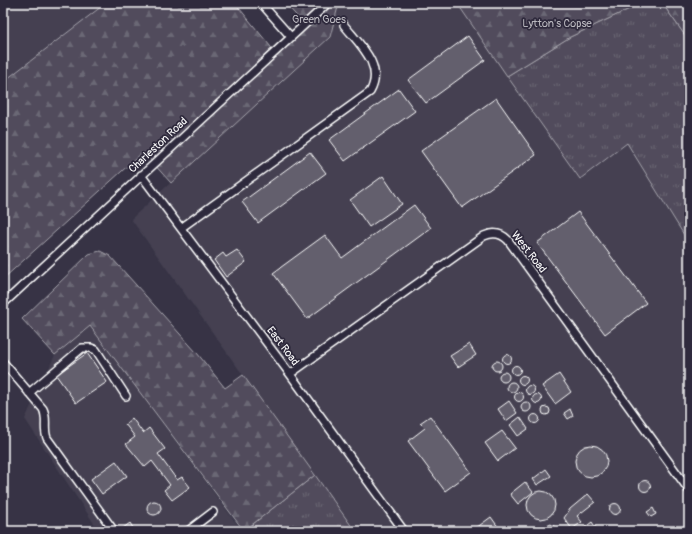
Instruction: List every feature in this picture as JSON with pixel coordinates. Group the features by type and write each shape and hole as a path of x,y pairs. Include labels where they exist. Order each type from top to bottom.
{"lane":[{"path":"261,3 291,37"},
{"name":"Charleston Road","path":"3,304 328,3"},
{"path":"181,228 370,92 375,75 372,62 344,25"},
{"name":"East Road","path":"141,176 290,374 404,531"},
{"name":"West Road","path":"290,374 484,236 494,233 500,234 508,240 689,490"},
{"path":"29,393 82,348 91,348 96,350 126,396"},
{"path":"3,362 46,414 44,432 50,443 114,531"},
{"path":"188,531 213,512"}],"shaded area":[{"path":"3,3 106,3 3,82"},
{"path":"339,3 457,3 580,179 627,143 689,243 689,531 355,531 131,219 330,37"},
{"path":"90,325 242,531 99,531 25,419 55,355"}],"green space":[{"name":"Green Goes","path":"106,3 235,3 275,52 304,24 285,3 339,3 330,37 171,183 143,152 3,279 3,82"},
{"name":"Lytton's Copse","path":"457,3 642,3 570,37 507,76"},
{"path":"642,3 662,3 689,41 689,243 627,143 580,179 507,76 570,37"},
{"path":"662,3 689,3 689,41"},
{"path":"100,251 110,256 197,353 225,388 243,375 315,475 244,531 90,326 55,355 22,319 89,254"},
{"path":"315,475 355,531 244,531"}],"building":[{"path":"468,36 485,60 426,103 408,80"},
{"path":"399,89 415,111 345,161 329,140"},
{"path":"496,98 536,155 462,208 421,151"},
{"path":"310,152 326,173 258,223 242,202"},
{"path":"383,176 402,204 369,227 350,200"},
{"path":"414,205 431,228 307,319 273,273 325,235 342,258"},
{"path":"578,212 646,303 605,334 537,243"},
{"path":"237,250 246,262 226,277 214,260 223,253 226,257"},
{"path":"469,344 476,355 458,367 450,356"},
{"path":"87,353 107,382 76,403 56,375"},
{"path":"505,355 509,355 511,359 509,363 505,363 503,361 503,357"},
{"path":"495,361 499,361 501,362 501,370 495,371 492,368 492,364"},
{"path":"514,366 518,366 520,370 518,374 514,374 512,372 512,368"},
{"path":"502,372 506,372 508,373 508,381 502,382 499,379 499,375"},
{"path":"559,374 571,392 555,404 542,386"},
{"path":"521,376 525,376 527,380 525,384 521,384 519,382 519,378"},
{"path":"510,382 514,382 517,387 514,392 510,392 507,389 507,385"},
{"path":"528,386 532,386 534,390 532,394 528,394 526,392 526,388"},
{"path":"519,392 524,397 519,402 514,397"},
{"path":"535,395 539,395 541,399 539,403 535,403 533,401 533,397"},
{"path":"509,401 517,413 506,421 498,409"},
{"path":"524,402 528,402 531,407 528,412 524,412 521,409 521,405"},
{"path":"544,407 548,407 550,411 548,415 544,415 542,413 542,409"},
{"path":"570,409 573,416 568,419 564,413"},
{"path":"533,415 537,415 539,419 537,423 533,423 531,421 531,417"},
{"path":"430,416 471,472 445,491 408,441 425,428 420,423"},
{"path":"520,417 528,429 518,436 510,425"},
{"path":"132,418 143,433 149,428 165,449 158,454 177,480 182,477 190,487 172,500 164,490 170,485 152,461 145,467 126,444 135,437 125,424"},
{"path":"502,431 515,448 498,461 485,443"},
{"path":"588,445 594,445 604,452 607,461 606,467 600,474 594,477 588,477 578,470 575,464 575,458 582,448"},
{"path":"116,461 127,476 102,494 91,479"},
{"path":"546,469 551,476 537,485 533,479"},
{"path":"643,481 647,481 649,482 649,490 643,491 640,488 640,484"},
{"path":"525,482 533,492 518,504 510,494"},
{"path":"541,491 551,495 555,505 551,515 541,519 531,515 527,505 531,495"},
{"path":"588,494 595,502 577,516 582,522 572,529 564,518 570,509"},
{"path":"151,501 157,501 161,505 161,511 157,515 151,515 147,511 147,505"},
{"path":"613,504 617,504 619,505 619,513 613,514 610,511 610,507"},
{"path":"653,508 656,514 651,517 647,512"},
{"path":"491,517 501,531 472,531"},
{"path":"592,522 596,528 592,531 580,531"},
{"path":"130,523 135,531 119,531"},
{"path":"551,524 555,527 556,531 545,531 547,526"}]}
